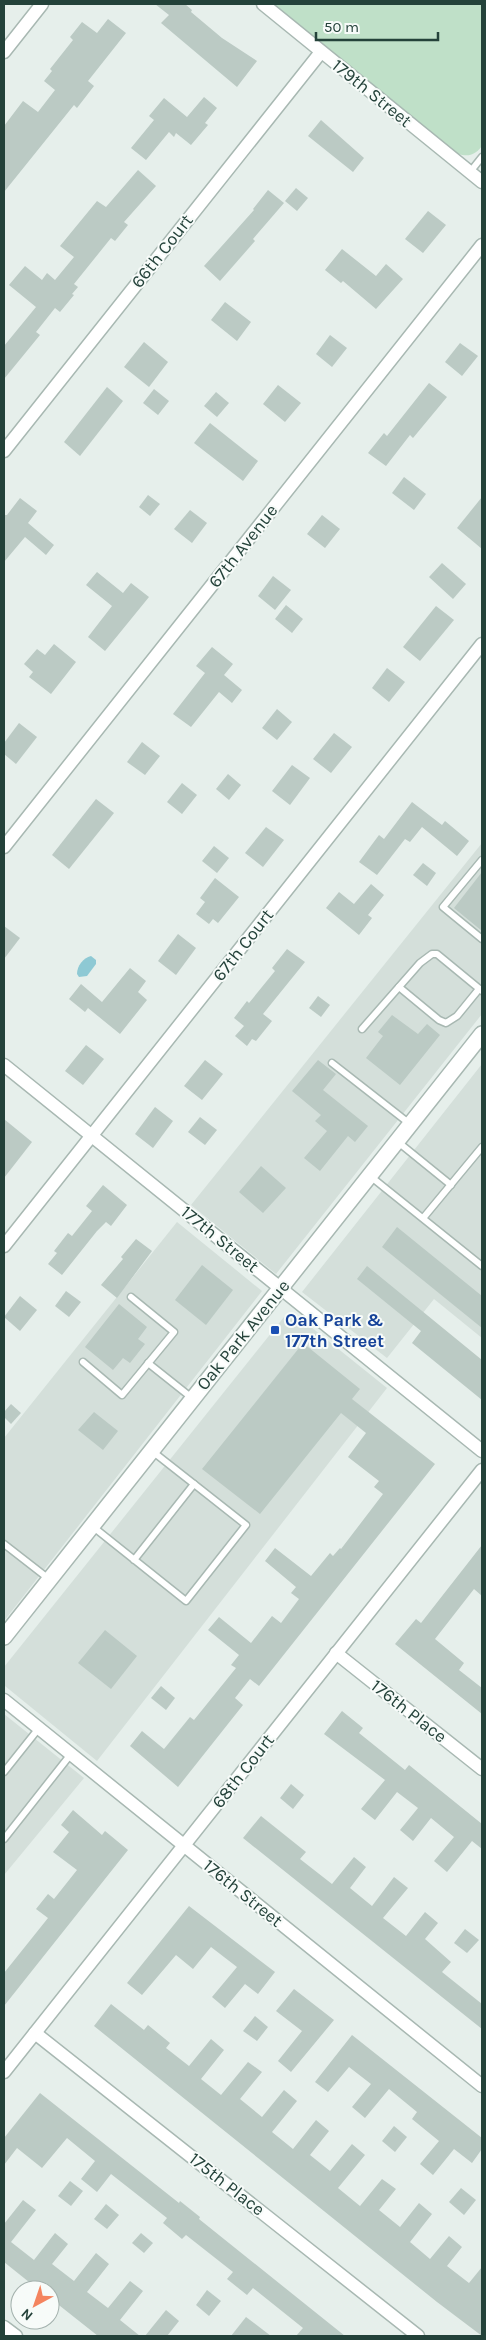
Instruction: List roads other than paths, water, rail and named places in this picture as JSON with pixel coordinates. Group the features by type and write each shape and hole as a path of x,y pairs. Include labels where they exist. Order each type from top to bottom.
{"street":[{"path":"4,52 42,4"},
{"name":"179th Street","path":"263,4 482,182"},
{"name":"66th Court","path":"4,451 8,436 321,52"},
{"name":"67th Avenue","path":"4,847 482,245"},
{"name":"67th Court","path":"4,1246 482,644"},
{"name":"Oak Park Avenue","path":"4,1637 481,1037"},
{"name":"177th Street","path":"4,1065 482,1451"},
{"name":"68th Court","path":"4,2072 482,1470"},
{"name":"176th Place","path":"336,1653 482,1769"},
{"name":"176th Street","path":"4,1700 482,2086"},
{"name":"175th Place","path":"35,2033 418,2336"},
{"path":"4,2327 16,2336"}],"lane":[{"path":"470,172 482,157"},
{"path":"482,860 443,907 482,939"},
{"path":"362,1029 398,987 420,963 432,954 436,954 481,990 451,1021 446,1022 440,1020 398,987"},
{"path":"332,1063 410,1124"},
{"path":"397,1141 451,1185"},
{"path":"424,1218 482,1147"},
{"path":"370,1176 482,1266"},
{"path":"83,1362 122,1395 174,1332 131,1297"},
{"path":"148,1363 193,1398"},
{"path":"92,1526 186,1601 240,1533 246,1525 152,1450"},
{"path":"134,1560 194,1484"},
{"path":"4,1544 49,1579"},
{"path":"4,1772 39,1728"},
{"path":"4,1839 71,1754"}],"water":[{"path":"91,956 96,960 96,964 87,976 79,977 77,971 79,965 83,960"}],"place":[{"name":"Oak Park & 177th Street","path":"275,1330"}]}
